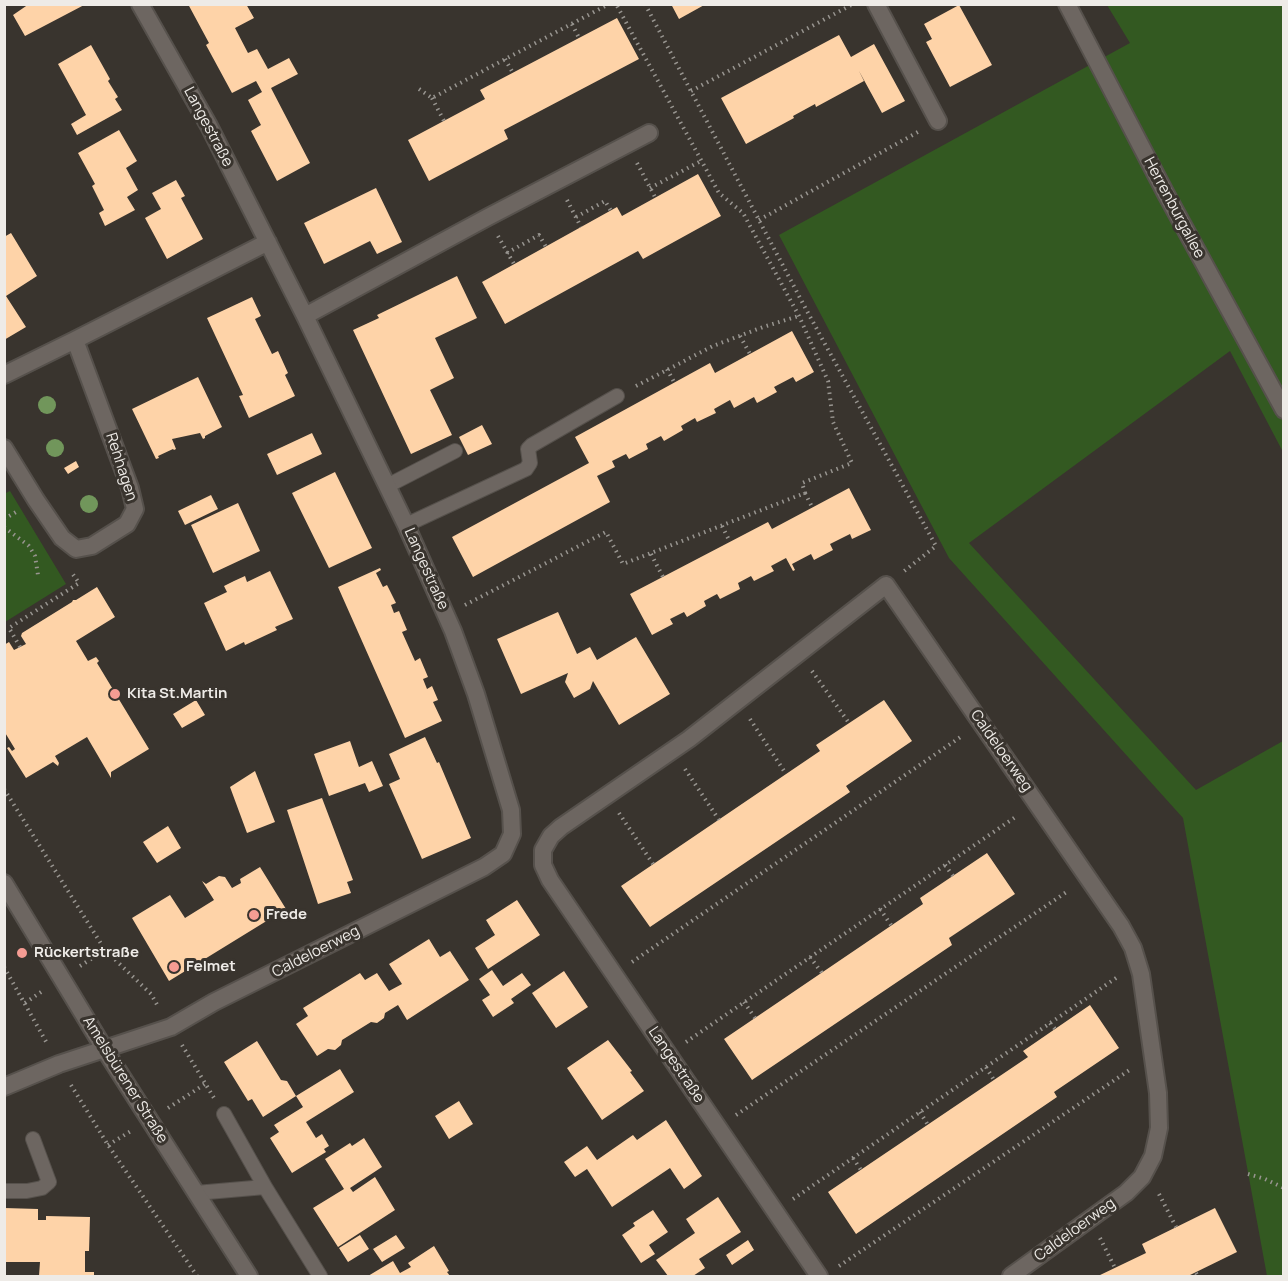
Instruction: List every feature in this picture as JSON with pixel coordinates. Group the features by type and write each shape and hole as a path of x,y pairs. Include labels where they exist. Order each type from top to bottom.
{"street":[{"name":"Langestraße","path":"140,4 209,126 305,316 406,525 446,615 480,704 511,810 512,834"},
{"path":"876,4 938,121"},
{"name":"Herrenburgallee","path":"1067,4 1166,194 1284,410"},
{"path":"305,316 649,133"},
{"path":"4,375 268,242"},
{"name":"Rehhagen","path":"75,340 130,488 135,509 127,524 92,546 76,549"},
{"path":"4,448 62,538 76,549"},
{"path":"607,795 673,750 886,585"},
{"name":"Caldeloerweg","path":"886,585 1121,926 1133,948 1141,974 1158,1093 1159,1128 1153,1156 1142,1178 1126,1193 1011,1276"},
{"name":"Langestraße","path":"607,795 551,836 543,850 543,865 550,880 775,1212 826,1273"},
{"name":"Caldeloerweg","path":"105,1050 171,1027 214,1002 483,867 503,854 512,834"},
{"name":"Amelsbürener Straße","path":"4,882 105,1050 249,1276"},
{"path":"4,1087 59,1064 105,1050"}],"lane":[{"path":"406,525 526,469 530,464 528,449 532,445 617,396"},
{"path":"387,486 455,451"},
{"path":"224,1114 265,1187 320,1276"},
{"path":"4,1191 27,1191 42,1188 49,1182 33,1139"},
{"path":"196,1193 265,1187"}],"path":[{"path":"432,98 609,4"},
{"path":"616,4 718,193 743,213 799,316 828,381 832,422 852,464 802,483 812,507"},
{"path":"645,4 936,546 886,585"},
{"path":"691,91 853,4"},
{"path":"572,24 579,38"},
{"path":"505,59 513,73"},
{"path":"419,89 432,98 444,121"},
{"path":"759,220 938,121"},
{"path":"627,144 655,197"},
{"path":"650,188 701,161"},
{"path":"576,217 605,201 610,211"},
{"path":"488,217 514,264"},
{"path":"507,253 539,235 546,247"},
{"path":"617,396 713,346 799,316"},
{"path":"740,336 750,354"},
{"path":"667,369 674,382"},
{"path":"446,615 606,532 623,564 805,493"},
{"path":"4,526 29,546 35,556 38,575"},
{"path":"722,526 730,542"},
{"path":"20,647 9,628 79,583 71,571 76,549"},
{"path":"651,554 663,577"},
{"path":"800,653 849,723"},
{"path":"738,701 786,774"},
{"path":"614,974 981,723"},
{"path":"673,750 719,820"},
{"path":"4,789 105,950 151,994 224,1114"},
{"path":"607,795 653,864"},
{"path":"668,1054 1036,803"},
{"path":"945,865 952,876"},
{"path":"718,1127 1088,878"},
{"path":"880,909 891,925"},
{"path":"810,957 822,973"},
{"path":"775,1212 1138,963"},
{"path":"4,967 108,1146 197,1276"},
{"path":"744,1002 754,1018"},
{"path":"1050,1023 1055,1029"},
{"path":"826,1273 1152,1054"},
{"path":"986,1067 994,1080"},
{"path":"920,1112 928,1125"},
{"path":"853,1158 861,1170"},
{"path":"1147,1169 1176,1227"},
{"path":"1248,1174 1284,1188"},
{"path":"1091,1219 1115,1268"}],"green space":[{"path":"1107,5 1283,5 1283,452 1230,351 969,543 1196,790 1283,741 1283,1276 1267,1276 1183,818 949,558 779,235 1130,43"},
{"path":"10,491 66,584 5,622 4,494"}],"building":[{"path":"29,4 86,4 25,36 13,15"},
{"path":"188,4 246,4 254,18 235,28 248,53 257,49 268,69 289,58 298,74 271,88 310,163 277,181 251,131 261,125 248,100 262,92 256,81 232,93 206,45 209,43"},
{"path":"671,4 706,4 679,19"},
{"path":"959,5 992,65 950,87 926,42 932,39 924,24"},
{"path":"617,18 639,59 504,130 508,139 429,181 408,140 485,99 480,90"},
{"path":"839,35 851,57 874,44 905,101 882,113 859,71 864,81 816,107 815,104 746,144 721,98"},
{"path":"91,45 110,79 108,81 118,97 115,99 122,110 77,135 71,124 86,115 58,64"},
{"path":"119,130 137,161 126,168 138,190 127,197 135,210 105,226 99,213 104,210 92,186 95,184 78,153"},
{"path":"698,174 721,216 643,259 638,251 505,324 482,282 617,207 622,216"},
{"path":"176,180 185,196 181,198 203,239 167,259 145,218 161,209 152,193"},
{"path":"376,188 402,242 377,254 370,241 324,264 304,223"},
{"path":"11,233 37,276 6,296 26,327 4,340 4,237"},
{"path":"457,276 477,318 435,338 454,378 430,390 452,435 411,454 353,330 379,318 377,315"},
{"path":"252,297 261,316 255,319 272,354 278,351 288,373 285,375 295,396 249,418 239,396 243,395 207,318"},
{"path":"792,331 814,372 796,382 793,377 774,387 777,392 757,403 754,397 734,408 730,400 714,409 716,413 697,422 695,418 681,426 683,430 664,441 661,436 646,444 648,449 629,459 626,454 612,461 615,467 597,476 610,502 473,577 452,537 589,463 575,437 710,363 715,373"},
{"path":"198,377 222,427 203,439 200,433 172,439 176,449 156,459 132,409"},
{"path":"482,425 492,444 468,455 459,437"},
{"path":"312,433 322,454 277,475 267,454"},
{"path":"76,461 79,467 68,474 64,468"},
{"path":"335,472 372,548 329,568 292,493"},
{"path":"849,488 871,530 852,539 850,534 830,544 833,550 814,560 811,554 792,564 795,570 793,571 786,558 771,566 774,571 754,581 751,576 738,583 740,589 720,599 717,594 704,601 706,606 687,617 684,612 670,619 673,624 652,635 630,594 768,522 772,529"},
{"path":"211,495 218,509 185,525 178,511"},
{"path":"238,503 260,551 213,573 191,525"},
{"path":"380,568 381,570 376,573 383,587 387,585 396,603 391,605 394,613 399,611 407,630 402,632 415,661 420,658 428,677 423,679 427,689 432,686 438,700 433,702 442,721 405,738 338,587"},
{"path":"270,571 293,619 275,627 277,630 226,651 204,603 227,592 224,586 234,581 245,576 247,582"},
{"path":"97,587 115,617 76,641 88,661 96,657 99,661 97,663 149,749 111,772 111,778 87,737 55,756 59,763 58,766 53,762 26,778 7,748 9,747 12,751 15,749 4,731 4,645 9,642 14,650 26,644 21,636 22,633"},
{"path":"558,612 577,654 590,647 597,660 636,637 670,694 619,725 593,681 590,689 574,698 565,682 568,673 521,694 497,639"},
{"path":"196,700 205,715 182,728 173,714"},
{"path":"884,700 912,741 846,786 850,792 650,927 621,886 820,751 816,745"},
{"path":"425,737 437,763 439,762 471,838 422,859 389,784 400,779 389,754"},
{"path":"350,741 359,767 372,761 383,786 369,792 365,783 329,796 314,754"},
{"path":"255,771 275,822 247,833 230,787"},
{"path":"322,798 353,880 347,882 351,893 318,904 287,810"},
{"path":"168,826 181,848 157,863 143,842"},
{"path":"987,853 1015,894 949,938 952,945 752,1080 724,1039 923,904 920,898"},
{"path":"260,867 286,909 169,981 132,918 170,895 185,918 214,900 202,881 206,884 219,876 225,877 232,888 241,883 240,879"},
{"path":"517,900 540,935 488,969 475,948 495,935 486,920"},
{"path":"429,939 440,957 450,951 469,980 407,1020 398,1005 385,1013 384,1018 377,1023 371,1022 342,1040 341,1045 335,1050 328,1049 317,1056 296,1024 308,1016 303,1008 360,973 365,980 377,973 389,991 402,984 389,964"},
{"path":"492,970 503,986 522,973 531,985 511,999 514,1003 493,1017 482,1000 490,995 479,979"},
{"path":"564,971 588,1007 556,1028 532,993"},
{"path":"1090,1005 1119,1048 1054,1092 1057,1097 856,1234 828,1192 1028,1057 1023,1051"},
{"path":"608,1040 644,1091 602,1120 567,1068"},
{"path":"257,1041 281,1080 287,1081 296,1096 263,1117 252,1099 248,1101 224,1062"},
{"path":"340,1069 354,1092 306,1122 316,1138 322,1134 329,1146 324,1149 326,1152 292,1173 270,1138 279,1132 274,1125 303,1107 296,1096"},
{"path":"459,1101 473,1124 449,1139 435,1116"},
{"path":"666,1120 702,1176 684,1189 670,1168 612,1207 587,1169 575,1177 564,1162 587,1146 597,1160 633,1135 637,1140"},
{"path":"364,1138 382,1167 350,1188 353,1192 375,1177 395,1210 338,1247 313,1208 344,1189 325,1159 350,1143 352,1146"},
{"path":"718,1197 741,1232 699,1259 705,1268 693,1276 668,1276 656,1260 695,1233 686,1219"},
{"path":"4,1208 38,1209 38,1220 46,1220 46,1216 90,1217 89,1251 85,1251 85,1272 94,1272 94,1276 39,1276 40,1262 4,1262"},
{"path":"1215,1208 1237,1252 1188,1276 1098,1276 1146,1253 1142,1244"},
{"path":"653,1210 668,1232 649,1245 655,1254 641,1263 622,1235 635,1226 633,1223"},
{"path":"360,1235 369,1249 348,1262 339,1248"},
{"path":"396,1235 405,1248 382,1262 373,1249"},
{"path":"748,1240 754,1250 732,1265 726,1255"},
{"path":"434,1246 450,1276 368,1276 393,1261 400,1273 411,1267 408,1263"}],"place":[{"name":"Kita St.Martin","path":"115,694"},
{"name":"Frede","path":"254,915"},
{"name":"Rückertstraße","path":"22,953"},
{"name":"Felmet","path":"174,967"}]}
